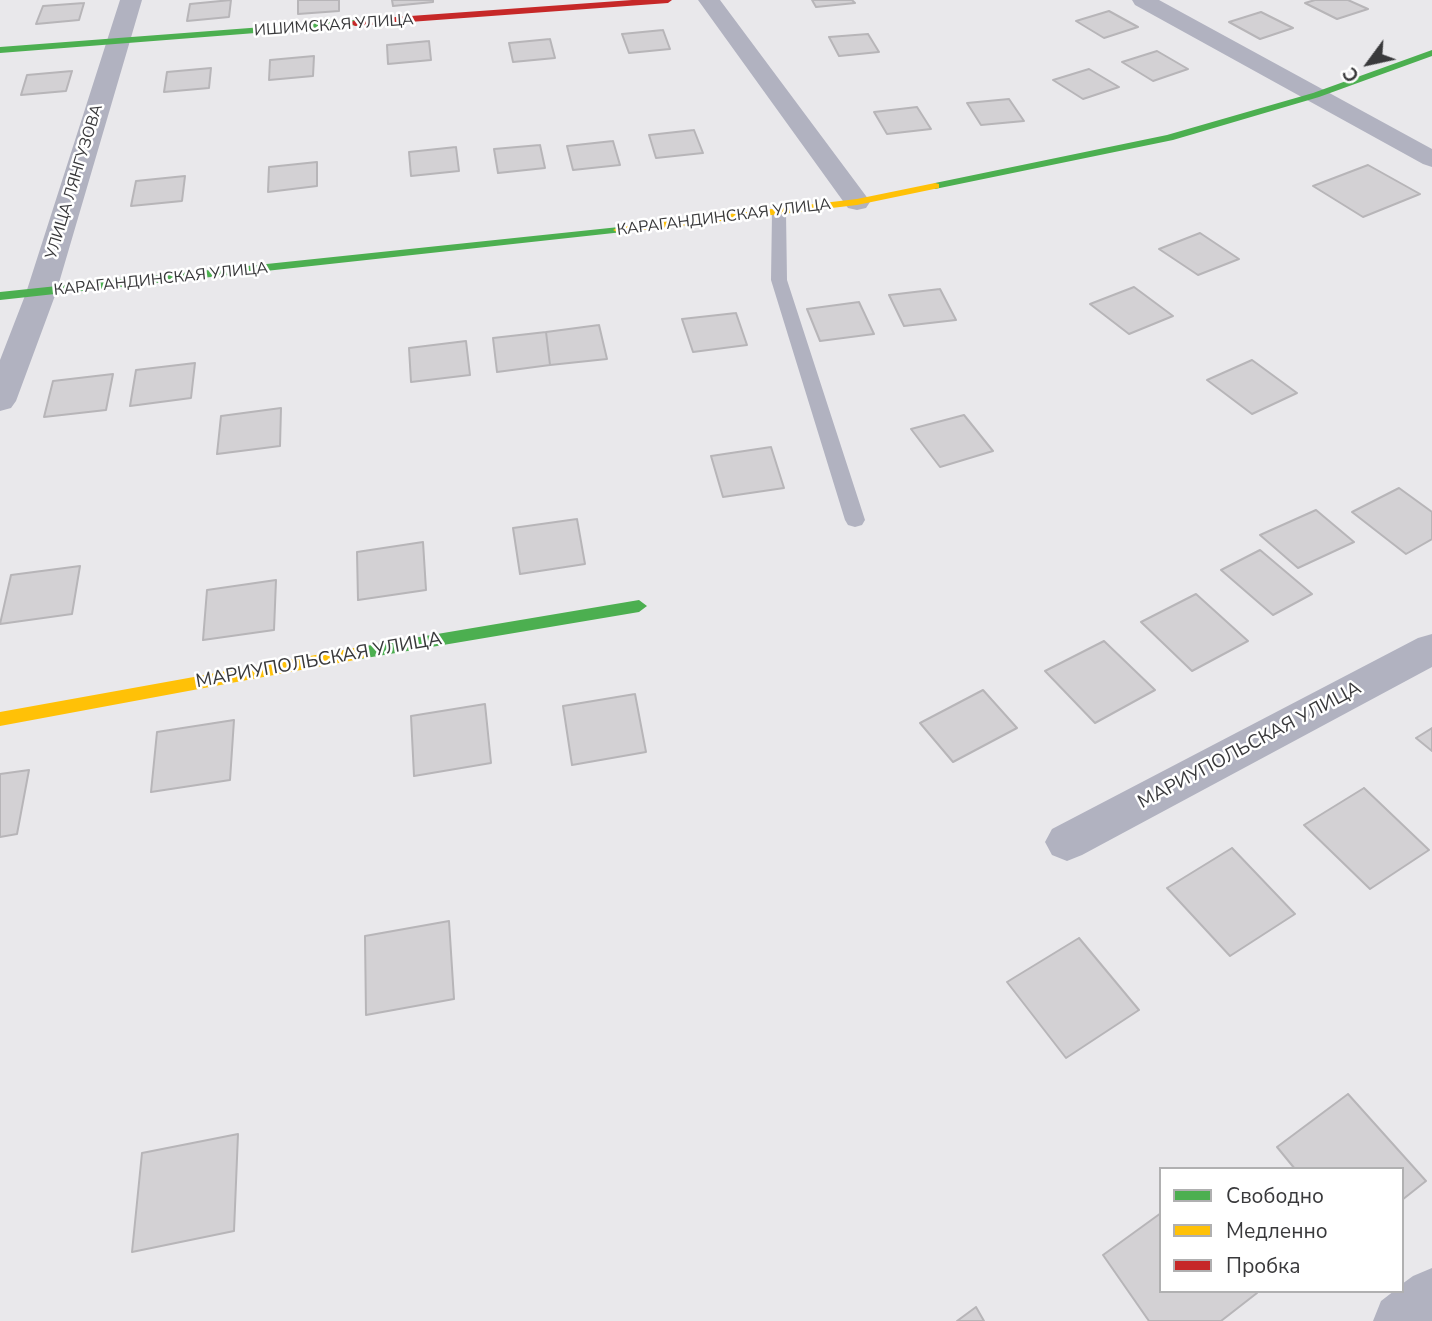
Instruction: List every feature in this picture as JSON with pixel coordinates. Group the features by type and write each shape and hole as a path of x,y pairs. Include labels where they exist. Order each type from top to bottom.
{"street":[{"name":"УЛИЦА ЛЯНГУЗОВА","path":"0,401 41,293 131,0"},
{"name":"ИШИМСКАЯ УЛИЦА","path":"0,50 668,0"},
{"path":"709,0 857,202"},
{"path":"1143,0 1432,159"},
{"name":"КАРАГАНДИНСКАЯ УЛИЦА","path":"0,296 779,213 857,202 1169,138 1316,94 1432,53"},
{"name":"МАРИУПОЛЬСКАЯ УЛИЦА","path":"0,719 337,657 639,606"},
{"name":"МАРИУПОЛЬСКАЯ УЛИЦА","path":"1067,842 1432,649"},
{"path":"1401,1321 1432,1295"}],"lane":[{"path":"779,213 779,280 855,520"}],"building":[{"path":"231,0 229,17 187,21 190,4"},
{"path":"298,0 339,0 339,11 298,14"},
{"path":"392,0 433,0 433,2 393,6"},
{"path":"812,0 852,0 855,3 816,7"},
{"path":"1315,0 1348,0 1368,9 1337,19 1305,3"},
{"path":"84,3 79,20 36,24 43,6"},
{"path":"1109,11 1138,27 1104,38 1076,21"},
{"path":"1261,12 1293,28 1260,39 1229,22"},
{"path":"663,30 670,49 629,53 622,34"},
{"path":"868,34 879,52 839,56 829,37"},
{"path":"550,39 555,58 513,62 509,43"},
{"path":"429,41 431,60 388,64 387,45"},
{"path":"1157,51 1188,69 1153,81 1122,62"},
{"path":"314,56 313,76 269,80 270,60"},
{"path":"211,68 209,88 164,92 167,72"},
{"path":"1089,69 1119,87 1083,99 1053,80"},
{"path":"72,71 66,91 21,95 27,75"},
{"path":"1009,99 1024,121 981,125 967,103"},
{"path":"917,107 931,129 887,134 874,112"},
{"path":"694,130 703,153 656,158 649,135"},
{"path":"613,141 620,165 573,170 567,146"},
{"path":"540,145 545,168 498,173 494,149"},
{"path":"456,147 459,171 411,176 409,152"},
{"path":"317,162 317,186 268,192 269,167"},
{"path":"1368,165 1420,194 1363,217 1313,186"},
{"path":"185,176 182,201 131,206 136,181"},
{"path":"1200,233 1239,259 1198,275 1159,249"},
{"path":"1134,287 1173,316 1129,334 1090,304"},
{"path":"940,289 956,320 904,326 889,295"},
{"path":"859,302 874,334 820,341 807,309"},
{"path":"736,313 747,345 693,352 682,319"},
{"path":"599,325 607,359 550,365 546,332"},
{"path":"546,332 550,365 497,372 493,338"},
{"path":"466,341 470,375 411,382 409,348"},
{"path":"1252,360 1297,393 1252,414 1207,380"},
{"path":"195,363 191,398 130,406 136,370"},
{"path":"113,374 106,410 44,417 53,381"},
{"path":"281,408 280,446 217,454 221,416"},
{"path":"964,415 993,451 940,467 911,429"},
{"path":"771,447 784,488 723,497 711,456"},
{"path":"1399,488 1432,512 1432,539 1406,554 1352,512"},
{"path":"1316,510 1354,542 1298,568 1260,535"},
{"path":"577,519 585,564 520,574 513,528"},
{"path":"423,542 426,590 358,600 357,552"},
{"path":"1260,550 1312,594 1273,615 1221,570"},
{"path":"80,566 72,614 0,624 11,575"},
{"path":"276,580 274,630 203,640 207,590"},
{"path":"1196,594 1248,641 1192,671 1141,622"},
{"path":"1104,641 1155,690 1095,723 1045,671"},
{"path":"983,690 1017,728 953,762 920,723"},
{"path":"635,694 646,752 572,765 563,706"},
{"path":"485,704 491,763 414,776 411,716"},
{"path":"234,720 230,780 151,792 157,732"},
{"path":"1432,728 1432,751 1416,738"},
{"path":"29,770 17,834 0,837 0,774"},
{"path":"1364,788 1429,850 1370,889 1304,825"},
{"path":"1232,848 1295,914 1230,956 1167,888"},
{"path":"449,921 454,999 366,1015 365,936"},
{"path":"1079,938 1139,1010 1066,1058 1007,982"},
{"path":"1348,1094 1426,1181 1404,1198 1404,1167 1293,1167 1277,1147"},
{"path":"238,1134 234,1231 132,1252 142,1153"},
{"path":"1159,1214 1159,1293 1257,1293 1221,1321 1149,1321 1103,1255"},
{"path":"976,1307 984,1321 957,1321"}],"traffic: fast":[{"path":"0,50 355,23"},
{"path":"935,186 1169,138 1316,95 1432,53"},
{"path":"0,296 619,230"},
{"path":"360,653 639,606"}],"traffic: slow":[{"path":"619,230 779,213 857,202 935,186"},
{"path":"0,719 360,653"}],"traffic: jam":[{"path":"355,23 668,0"}]}
